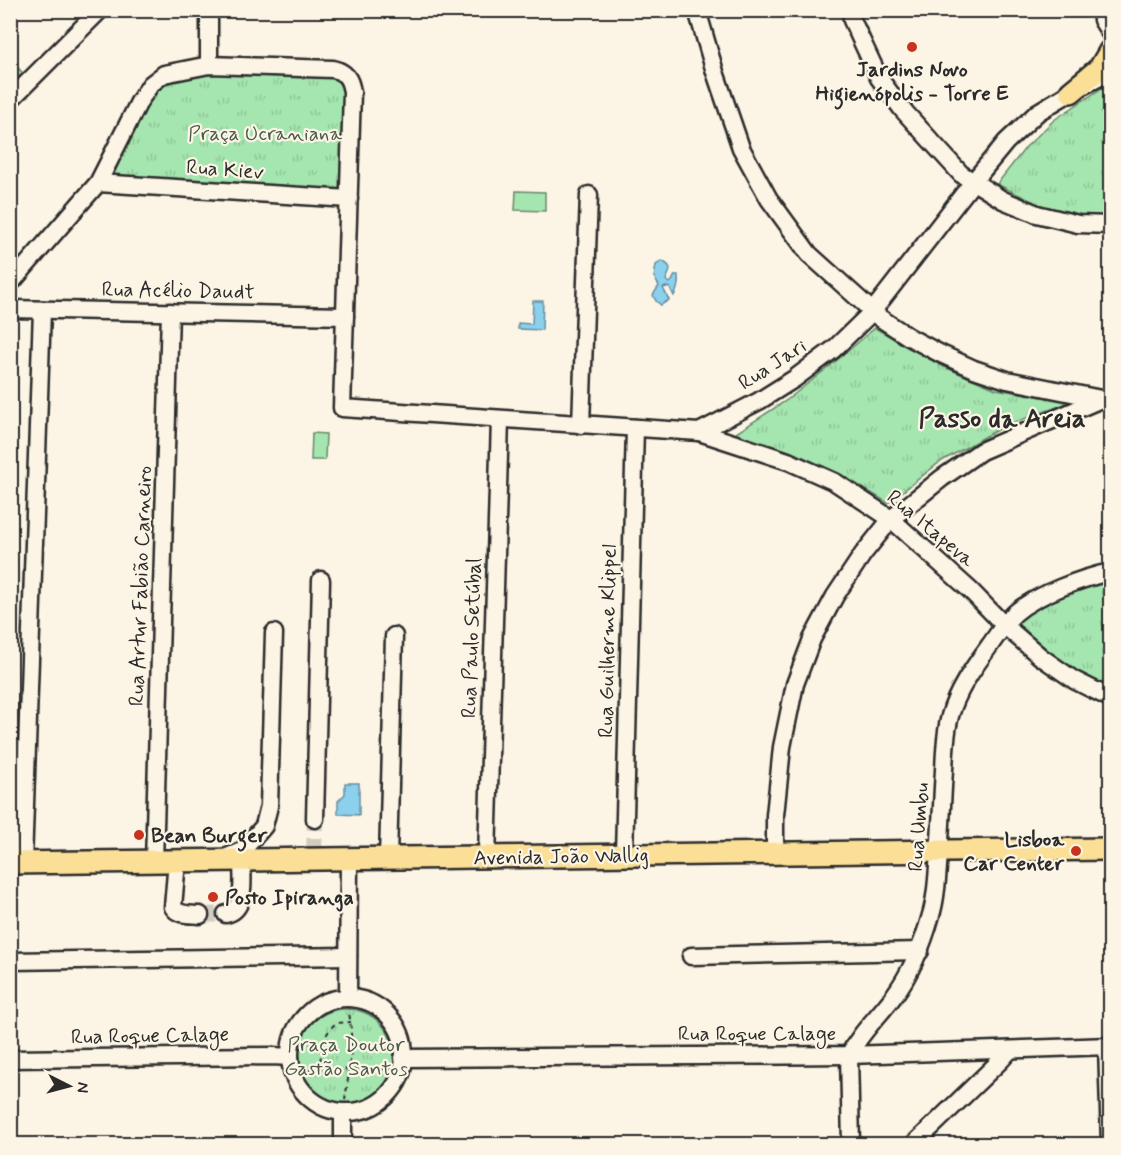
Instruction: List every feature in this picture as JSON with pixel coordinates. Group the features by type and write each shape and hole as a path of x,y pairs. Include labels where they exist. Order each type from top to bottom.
{"main road":[{"path":"1071,92 1100,68 1110,51"},
{"name":"Avenida João Wallig","path":"16,863 242,861 314,857 388,859 1110,849"}],"street":[{"path":"10,100 100,10"},
{"path":"209,10 209,65"},
{"path":"697,10 741,148 769,199 809,254 872,312 909,337 939,353 974,369 1007,380 1106,399"},
{"path":"851,10 852,20 879,78 929,141 961,174 1003,200 1036,214 1078,224 1110,225"},
{"path":"1101,10 1102,20 1110,33"},
{"path":"10,284 30,264 98,183 140,100 151,84 164,74 209,65 333,69 347,75 352,92 342,408 699,432"},
{"name":"Rua Jari","path":"699,432 759,401 794,379 834,349 872,312 1006,142 1038,112 1110,72"},
{"name":"Rua Kiev","path":"98,183 349,199"},
{"path":"581,425 589,195"},
{"name":"Rua Acélio Daudt","path":"10,309 345,316"},
{"path":"16,863 42,310"},
{"name":"Rua Artur Fabião Carneiro","path":"154,862 170,312"},
{"path":"775,853 778,777 795,684 812,639 835,596 863,554 891,519 942,478 981,452 1106,399"},
{"name":"Rua Paulo Setúbal","path":"487,858 500,420"},
{"name":"Rua Guilherme Klippel","path":"624,855 635,428"},
{"name":"Rua Itapeva","path":"699,432 788,461 835,482 891,519 972,591 1004,625 1041,657 1074,681 1110,698"},
{"name":"Rua Umbu","path":"849,1055 855,1044 894,996 920,951 932,914 939,851 945,744 955,701 972,671 1004,625 1023,607 1061,588 1098,574 1110,572"},
{"path":"315,819 321,580"},
{"path":"216,861 242,851 264,826 269,806 274,633"},
{"path":"388,859 394,636"},
{"path":"348,998 349,859"},
{"path":"177,861 174,910 177,913 200,915"},
{"path":"225,914 232,913 238,908 241,900 242,861"},
{"path":"692,956 920,951"},
{"path":"10,961 348,956"},
{"path":"348,998 366,1002 381,1010 388,1017 401,1040 403,1058 400,1076 384,1098 361,1111 343,1113 327,1109 312,1101 300,1089 292,1074 290,1057 292,1039 300,1022 313,1009 330,1001 348,998"},
{"path":"914,1144 1010,1050"},
{"name":"Rua Roque Calage","path":"403,1058 849,1055 1010,1050 1108,1051"},
{"path":"1108,1051 1110,1144"},
{"path":"849,1055 850,1144"},
{"name":"Rua Roque Calage","path":"10,1059 290,1057"},
{"path":"343,1113 343,1144"}],"path":[{"path":"343,1113 349,1070 351,1023 348,998"},
{"path":"320,1070 320,1056 326,1032 336,1023 351,1023"},
{"path":"290,1057 304,1070 396,1069 403,1058"}],"green space":[{"path":"11,61 23,73 10,85"},
{"name":"Praça Ucraniana","path":"205,73 345,78 340,195 110,183 147,98 166,78"},
{"path":"1105,86 1110,92 1110,216 1080,215 1048,209 997,184 1026,147 1054,120"},
{"path":"516,191 545,192 545,211 515,210"},
{"path":"875,328 940,365 996,389 1071,402 1004,426 940,462 888,503 843,476 784,449 733,435 787,400"},
{"path":"312,433 326,434 325,460 311,460"},
{"path":"1110,578 1110,688 1073,671 1013,626 1039,604"},
{"name":"Praça Doutor Gastão Santos","path":"346,1009 364,1013 380,1023 390,1039 394,1057 390,1075 380,1091 364,1101 346,1105 328,1101 312,1091 302,1075 298,1057 302,1039 312,1023 328,1013"}],"water":[{"path":"662,261 670,268 666,280 669,283 675,275 678,275 678,281 674,296 670,288 663,288 669,300 661,305 653,295 659,286 654,277 656,265"},
{"path":"533,301 543,301 542,330 518,329 518,323 532,324"},
{"path":"345,783 359,783 359,815 338,814 338,801 345,794"}],"tunnel":[{"path":"314,854 315,819"},
{"path":"200,915 226,914"}],"place":[{"name":"Jardins Novo Higienópolis - Torre E","path":"912,47"},
{"name":"Bean Burger","path":"139,835"},
{"name":"Lisboa Car Center","path":"1076,851"},
{"name":"Posto Ipiranga","path":"213,897"}],"district":[{"name":"Passo da Areia","path":"1002,418"}]}
